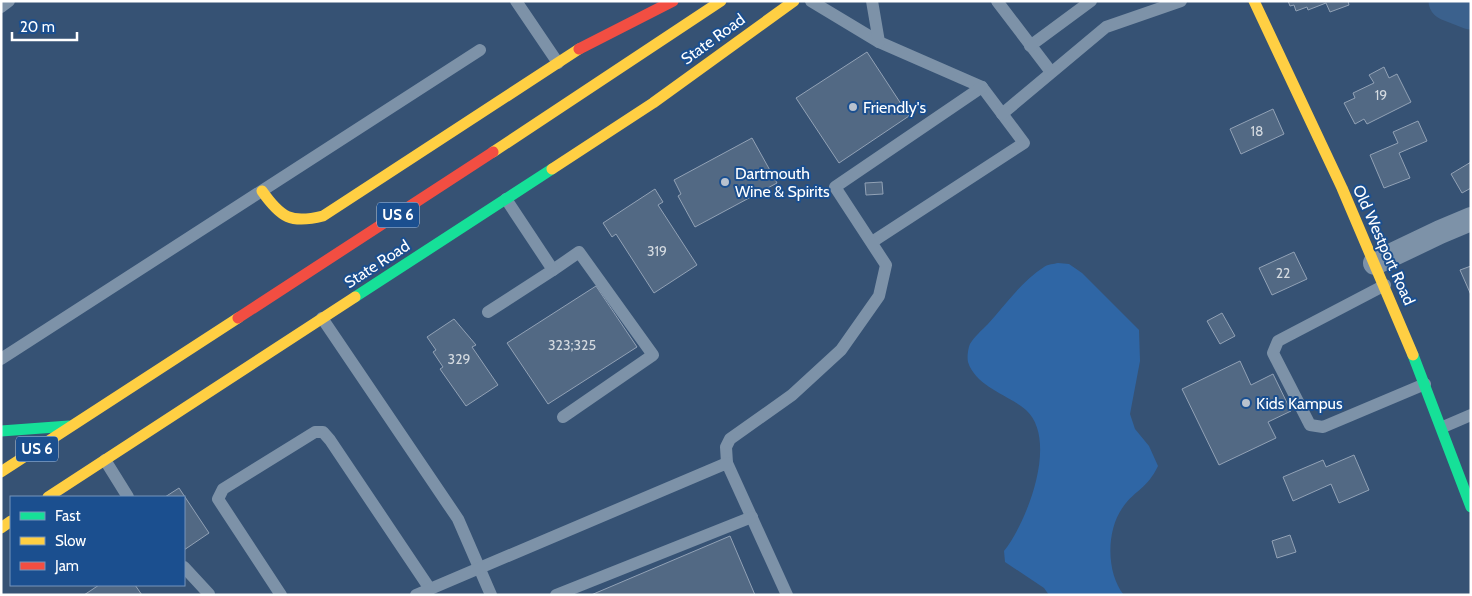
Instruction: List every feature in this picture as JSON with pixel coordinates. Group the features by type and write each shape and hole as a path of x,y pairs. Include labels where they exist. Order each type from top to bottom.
{"main road":[{"path":"262,191 277,212 284,217 303,220 323,216 596,39 673,1"},
{"name":"State Road","path":"1,472 579,97 721,1"},
{"name":"State Road","path":"50,496 653,103 794,1"},
{"name":"Old Westport Road","path":"1254,1 1385,285 1443,428 1471,507"},
{"path":"1,431 73,426"}],"street":[{"path":"1375,263 1471,219"}],"lane":[{"path":"1,7 9,1"},
{"path":"516,1 558,63"},
{"path":"811,1 879,42 982,87 1024,143 872,242"},
{"path":"872,1 879,42"},
{"path":"997,1 1051,72"},
{"path":"1030,46 1092,1"},
{"path":"1002,114 1106,27 1181,1"},
{"path":"1,359 480,50"},
{"path":"787,595 727,463 726,448 730,439 792,395 841,350 879,296 886,265 835,187 982,87"},
{"path":"506,199 553,270"},
{"path":"488,312 579,252 654,355 563,417"},
{"path":"1385,285 1278,340 1273,353 1310,426 1323,428 1425,384"},
{"path":"322,318 458,519 491,595"},
{"path":"1443,428 1471,415"},
{"path":"281,595 218,499 223,490 315,432 323,432 330,440 430,589"},
{"path":"105,460 127,496"},
{"path":"416,595 727,463"},
{"path":"556,595 752,518"},
{"path":"185,568 209,594"}],"shaded area":[{"path":"1058,263 1069,264 1082,273 1139,330 1140,361 1130,414 1135,429 1149,446 1158,466 1150,480 1123,507 1113,527 1110,551 1111,564 1118,586 1124,595 1049,595 1044,588 1005,562 1004,551 1013,538 1030,502 1040,460 1040,441 1035,423 1026,410 985,384 972,371 968,362 968,350 974,339 1021,286 1044,267"}],"building":[{"path":"1288,1 1348,1 1349,5 1330,12 1326,3 1308,10 1307,7 1296,11 1294,5 1290,6"},
{"name":"Friendly's","path":"867,52 909,116 839,163 796,98"},
{"path":"1384,67 1389,78 1397,74 1411,102 1367,124 1364,119 1355,124 1344,103 1355,98 1353,93 1374,83 1369,75"},
{"path":"1273,109 1284,134 1241,154 1230,129"},
{"path":"1418,121 1427,141 1399,153 1410,178 1384,188 1370,155 1398,143 1393,132"},
{"name":"Dartmouth Wine & Spirits","path":"752,138 777,183 695,227 678,196 681,194 674,180"},
{"path":"1471,162 1471,188 1462,193 1451,174"},
{"path":"882,182 883,194 866,195 865,183"},
{"path":"655,189 663,202 658,205 697,265 654,293 616,234 612,237 603,223"},
{"path":"1294,252 1307,279 1272,295 1259,268"},
{"path":"1471,266 1471,295 1460,270"},
{"path":"596,286 637,347 548,404 507,343"},
{"path":"1222,313 1235,336 1220,344 1207,321"},
{"path":"454,319 476,345 472,347 498,385 466,406 440,369 443,367 433,352 436,350 427,337"},
{"path":"1240,361 1251,385 1273,374 1291,411 1268,422 1276,438 1219,465 1182,389"},
{"path":"1354,455 1369,490 1339,503 1331,484 1293,501 1283,477 1323,460 1326,467"},
{"path":"179,488 184,496 167,496"},
{"path":"185,497 209,533 185,549"},
{"path":"1290,535 1296,552 1277,558 1272,541"},
{"path":"730,536 755,595 591,595"},
{"path":"98,586 136,586 142,595 84,595"}],"waterway":[{"path":"1448,1 1471,10"}],"traffic: fast":[{"path":"355,297 552,169"},
{"path":"1413,355 1471,507"},
{"path":"1,431 69,426"}],"traffic: slow":[{"path":"493,152 721,1"},
{"path":"552,169 653,103 794,1"},
{"path":"1254,1 1342,188 1413,355"},
{"path":"262,191 275,207 288,217 303,219 323,216 579,49"},
{"path":"50,496 355,297"},
{"path":"1,472 238,318"},
{"path":"1,528 10,522"}],"traffic: jam":[{"path":"579,49 673,1"},
{"path":"238,318 493,152"}],"place":[{"name":"Friendly's","path":"853,107"},
{"name":"Dartmouth Wine & Spirits","path":"725,182"},
{"name":"Kids Kampus","path":"1246,403"}]}
